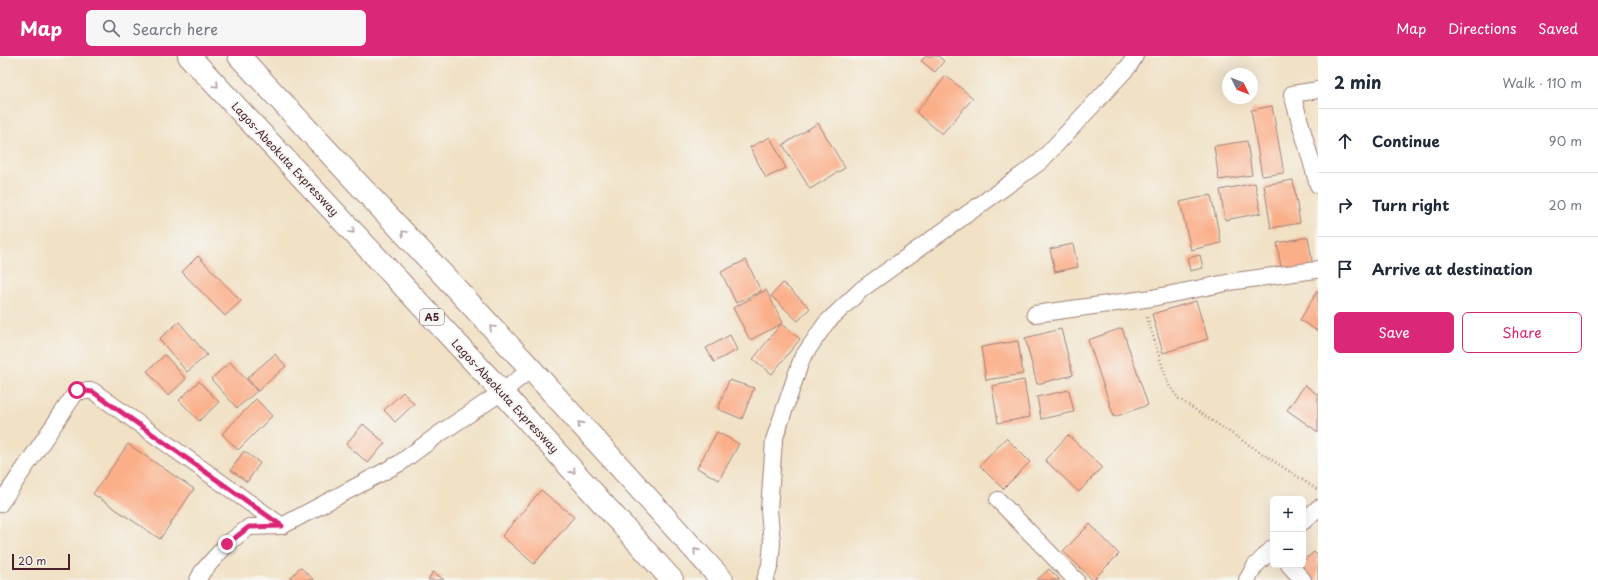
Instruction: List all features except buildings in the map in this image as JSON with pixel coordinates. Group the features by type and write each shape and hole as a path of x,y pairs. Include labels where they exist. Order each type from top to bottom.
{"highway":[{"name":"Lagos-Abeokuta Expressway","path":"189,56 502,392 672,580"},
{"path":"239,56 531,369 722,580"}],"street":[{"path":"765,580 770,565 772,543 769,510 774,440 802,358 822,329 862,289 1040,162 1129,66 1135,56"},
{"path":"1318,90 1292,94 1318,185"},
{"path":"1035,314 1142,300 1236,280 1318,269"},
{"path":"198,580 202,572 227,544 249,527 282,526 400,464 439,434 502,392 531,369"},
{"path":"0,504 77,390 93,392 282,526"},
{"path":"998,500 1076,580"},
{"path":"1306,519 1318,508"},
{"path":"1247,580 1255,566 1270,551"},
{"path":"1292,568 1304,580"}],"path":[{"path":"1142,300 1168,384 1179,399 1318,491"}],"route":[{"path":"77,390 93,392 282,526 249,527 227,544"}]}
